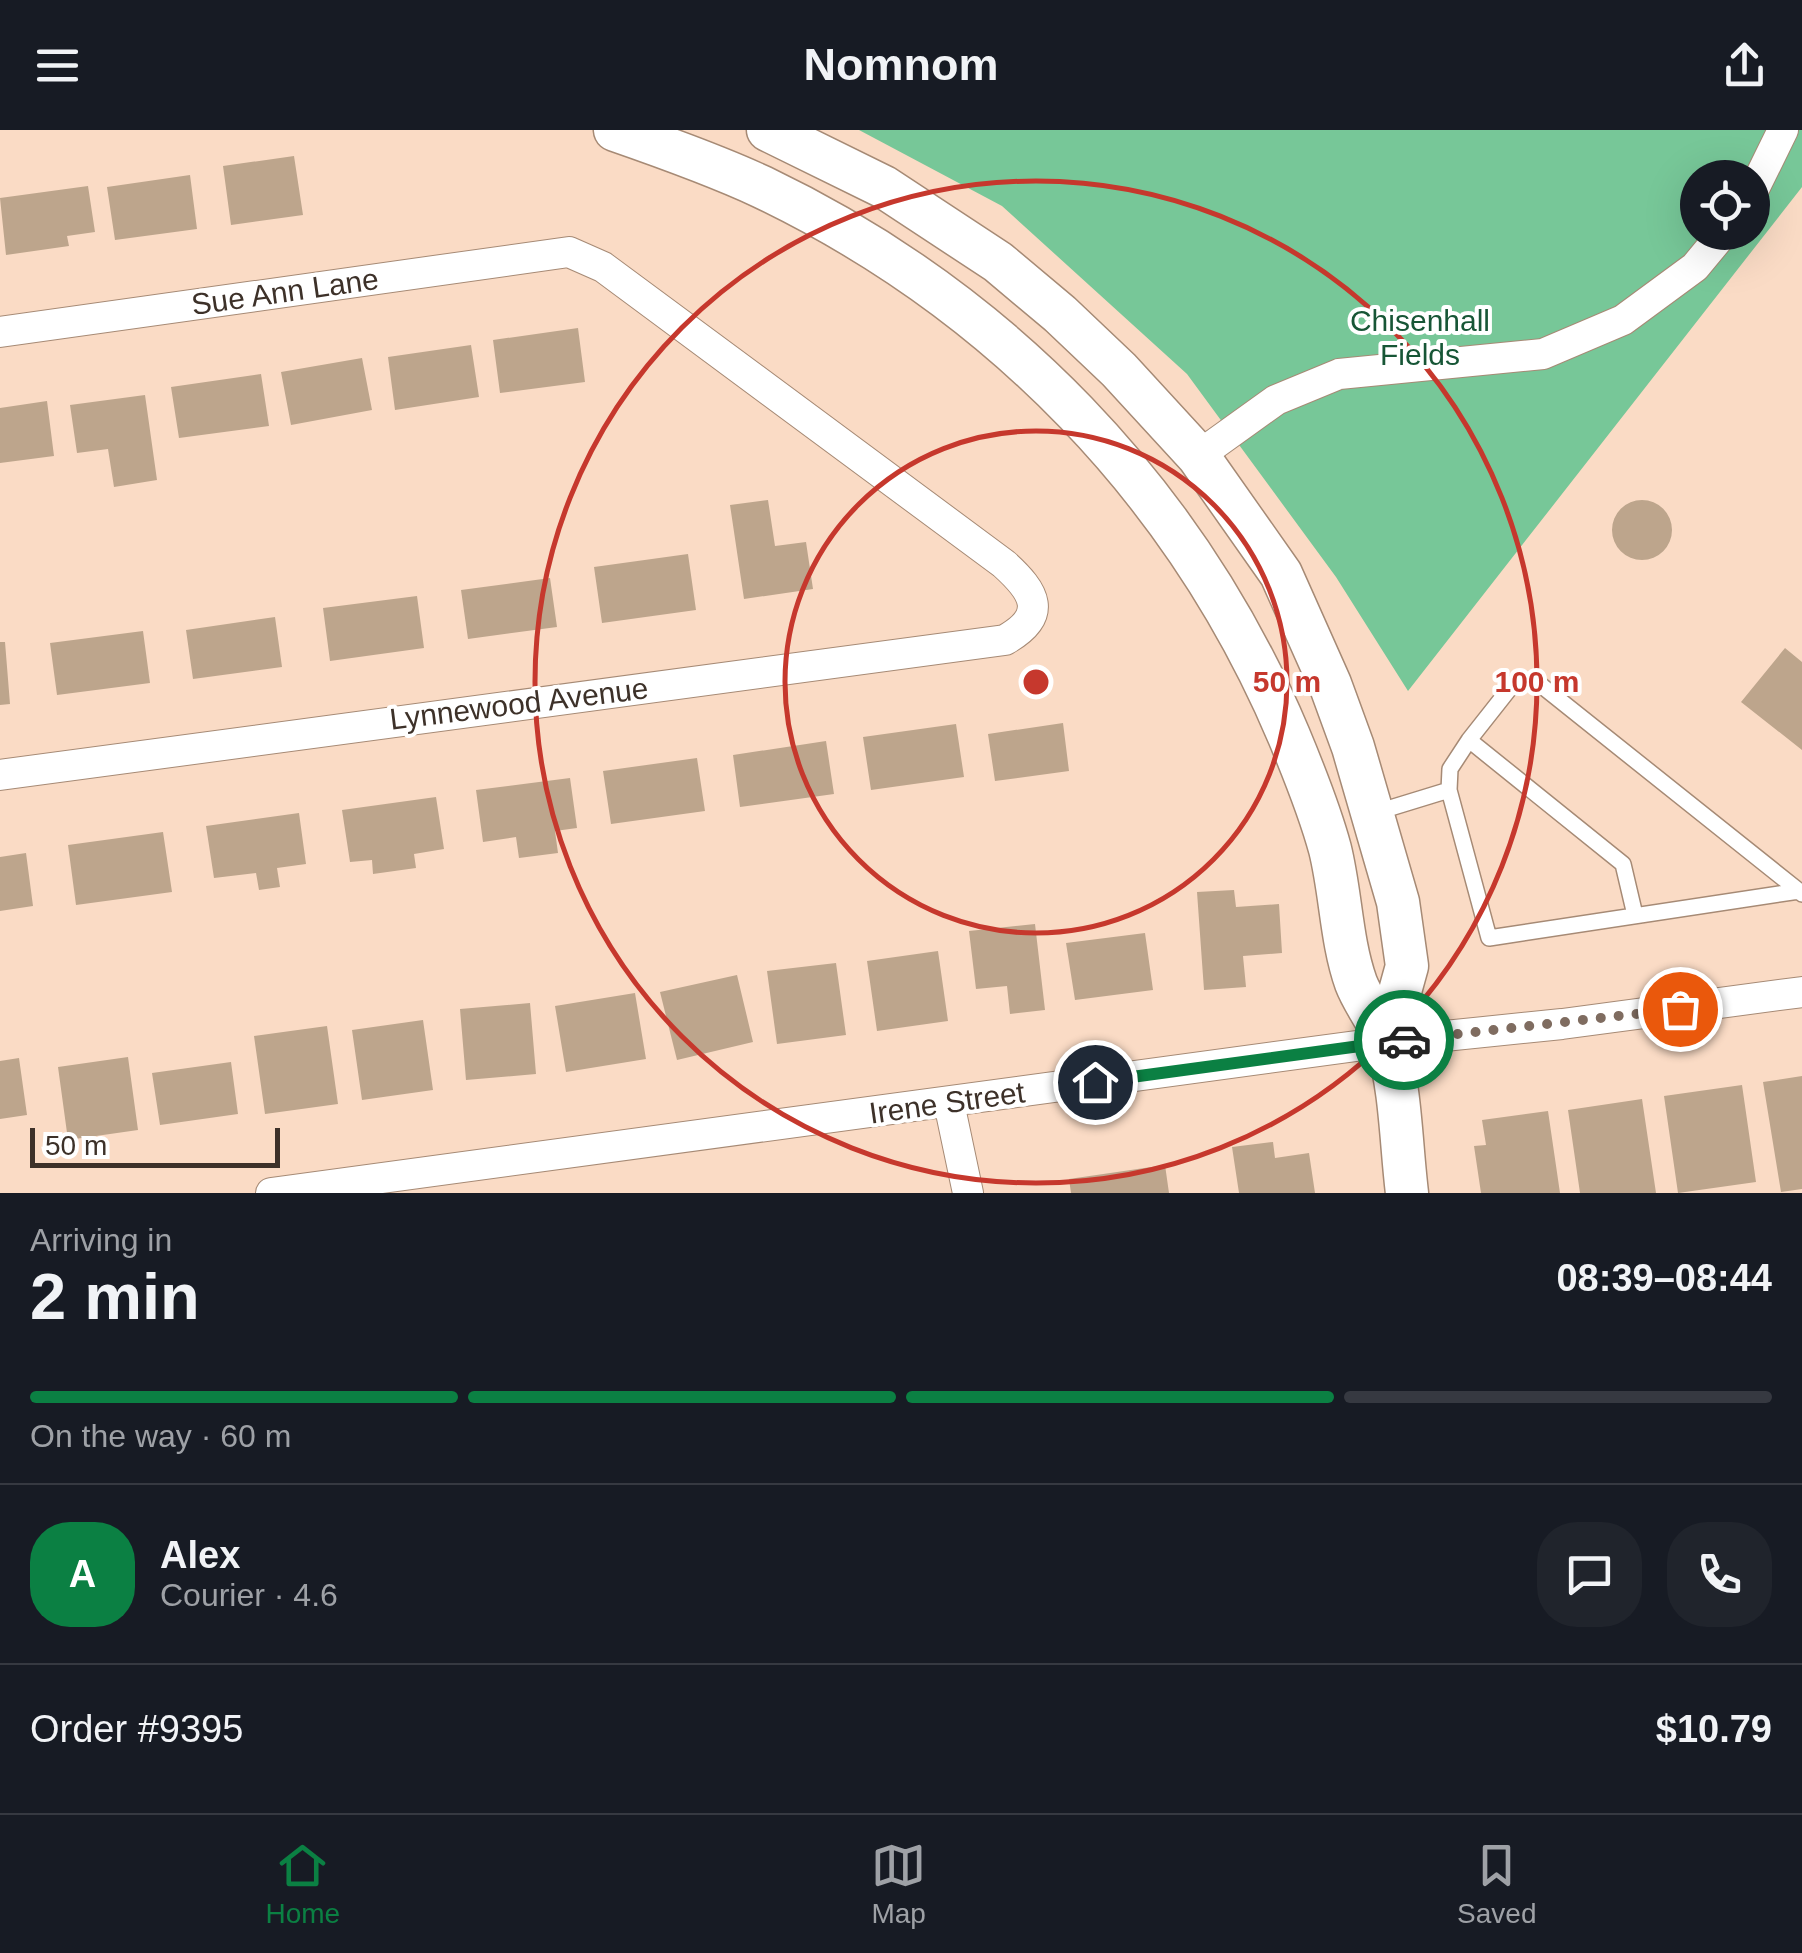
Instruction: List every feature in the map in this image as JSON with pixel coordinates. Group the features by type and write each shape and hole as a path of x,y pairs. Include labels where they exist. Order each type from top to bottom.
{"main road":[{"path":"614,130 761,186 846,232 962,308 1075,408 1169,524 1228,615 1289,735 1329,848 1356,982 1386,1042 1407,1193"},
{"path":"768,130 884,186 998,262 1119,370 1198,456 1281,574 1330,684 1374,813 1398,902 1407,966 1386,1042"}],"street":[{"path":"1768,160 1783,130"},
{"path":"1198,456 1276,400 1339,374 1543,354 1623,320 1695,267 1709,250"},
{"name":"Sue Ann Lane","path":"0,332 569,252 603,266 1004,564 1031,593 1031,619"},
{"name":"Lynnewood Avenue","path":"0,775 1006,640 1031,619"},
{"name":"Irene Street","path":"270,1193 317,1190 1386,1042 1562,1024 1802,992"},
{"path":"949,1103 968,1193"}],"lane":[{"path":"1537,682 1800,892 1489,938 1449,790 1450,769 1514,683 1537,682"},
{"path":"1468,740 1622,864 1635,915"},
{"path":"1374,813 1449,790"}],"green space":[{"name":"Chisenhall Fields","path":"859,130 1802,130 1802,187 1770,228 1770,160 1680,160 1680,250 1753,250 1408,691 1336,577 1187,374 1002,206"}],"building":[{"path":"294,156 303,215 231,225 223,166"},
{"path":"190,175 197,229 115,240 107,187"},
{"path":"88,186 95,232 67,236 69,246 6,255 0,198"},
{"path":"578,328 585,382 500,393 493,340"},
{"path":"471,345 479,397 395,410 388,357"},
{"path":"362,358 372,410 291,425 281,372"},
{"path":"261,374 269,426 179,438 171,387"},
{"path":"145,395 157,480 114,487 108,449 77,453 70,405"},
{"path":"47,401 54,456 0,463 0,408"},
{"path":"768,500 775,546 806,542 813,589 744,599 730,505"},
{"path":"1642,500 1663,509 1672,530 1663,551 1642,560 1621,551 1612,530 1621,509"},
{"path":"688,554 696,610 602,623 594,567"},
{"path":"550,578 557,627 468,639 461,590"},
{"path":"417,596 424,648 330,661 323,608"},
{"path":"275,617 282,667 193,679 186,630"},
{"path":"143,631 150,683 57,695 50,643"},
{"path":"0,642 5,642 10,704 0,705"},
{"path":"1785,648 1802,662 1802,750 1741,702"},
{"path":"1063,723 1069,771 995,781 988,734"},
{"path":"956,724 964,777 871,790 863,737"},
{"path":"826,741 834,794 740,807 733,755"},
{"path":"697,758 705,811 611,824 603,771"},
{"path":"570,778 577,828 555,831 558,853 519,858 516,837 483,842 476,790"},
{"path":"436,797 444,849 414,854 416,868 373,874 372,860 350,862 342,810"},
{"path":"299,813 306,864 277,868 280,887 259,890 256,873 214,878 206,826"},
{"path":"163,832 172,892 76,905 68,845"},
{"path":"26,853 33,906 0,911 0,857"},
{"path":"1234,890 1236,907 1279,904 1282,953 1243,956 1246,987 1204,990 1197,892"},
{"path":"1035,924 1045,1010 1010,1014 1007,986 976,989 969,931"},
{"path":"1145,933 1153,990 1075,1000 1066,943"},
{"path":"938,951 948,1021 877,1031 867,961"},
{"path":"836,963 846,1035 777,1044 767,971"},
{"path":"737,975 753,1042 677,1060 660,992"},
{"path":"635,993 646,1059 566,1072 555,1006"},
{"path":"530,1003 536,1074 466,1080 460,1009"},
{"path":"423,1020 433,1090 362,1100 352,1030"},
{"path":"327,1026 338,1104 265,1114 254,1036"},
{"path":"128,1057 138,1130 68,1140 58,1067"},
{"path":"19,1058 27,1115 0,1119 0,1061"},
{"path":"231,1062 238,1114 160,1125 152,1073"},
{"path":"1802,1076 1802,1189 1781,1192 1763,1082"},
{"path":"1742,1085 1756,1182 1678,1193 1664,1096"},
{"path":"1642,1099 1656,1193 1580,1193 1568,1110"},
{"path":"1548,1111 1560,1193 1481,1193 1474,1146 1486,1145 1482,1120"},
{"path":"1273,1142 1275,1158 1309,1153 1315,1193 1239,1193 1232,1147"},
{"path":"1165,1165 1169,1193 1071,1193 1069,1179"}],"way so far":[{"path":"1404,1040 1680,1009"}],"route":[{"path":"1095,1082 1404,1040"}]}
